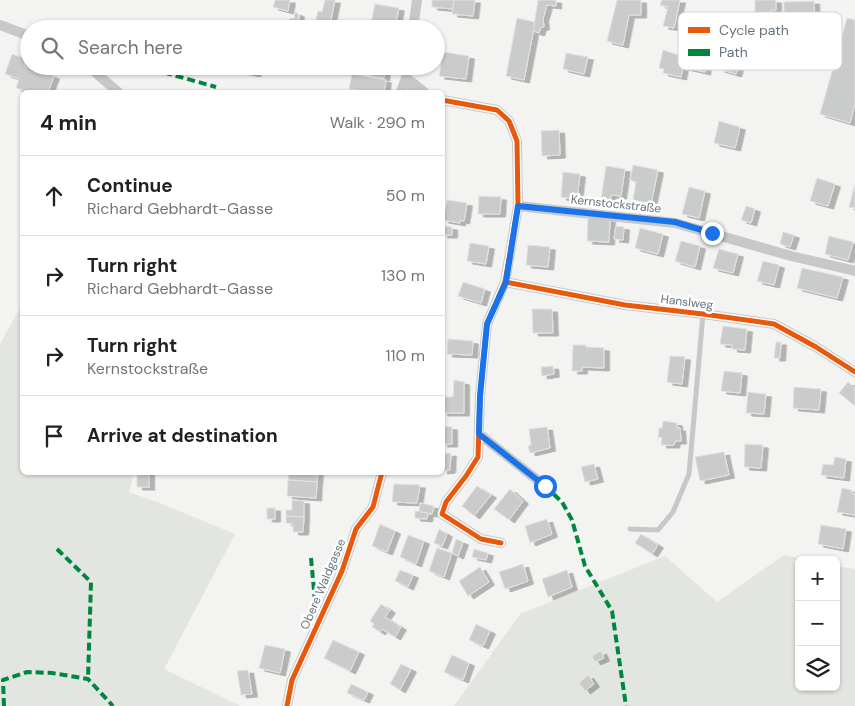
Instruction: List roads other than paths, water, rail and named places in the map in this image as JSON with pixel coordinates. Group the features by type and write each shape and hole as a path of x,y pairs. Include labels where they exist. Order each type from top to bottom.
{"street":[{"path":"414,20 417,0"},
{"path":"0,25 20,33"},
{"path":"98,75 116,90"},
{"path":"445,101 497,110 509,121 517,141 518,206 506,282 487,324 480,396 478,457 446,502 442,514 481,539 501,543"},
{"name":"Kernstockstraße","path":"518,206 675,222 791,256 855,271"},
{"name":"Hanslweg","path":"506,282 625,305 774,324 816,347 855,372"},
{"path":"479,434 545,486"},
{"name":"Obere Waldgasse","path":"287,706 292,680 342,570 356,529 373,507 381,475"}],"lane":[{"path":"630,529 658,530 674,512 689,474 704,314"}]}
